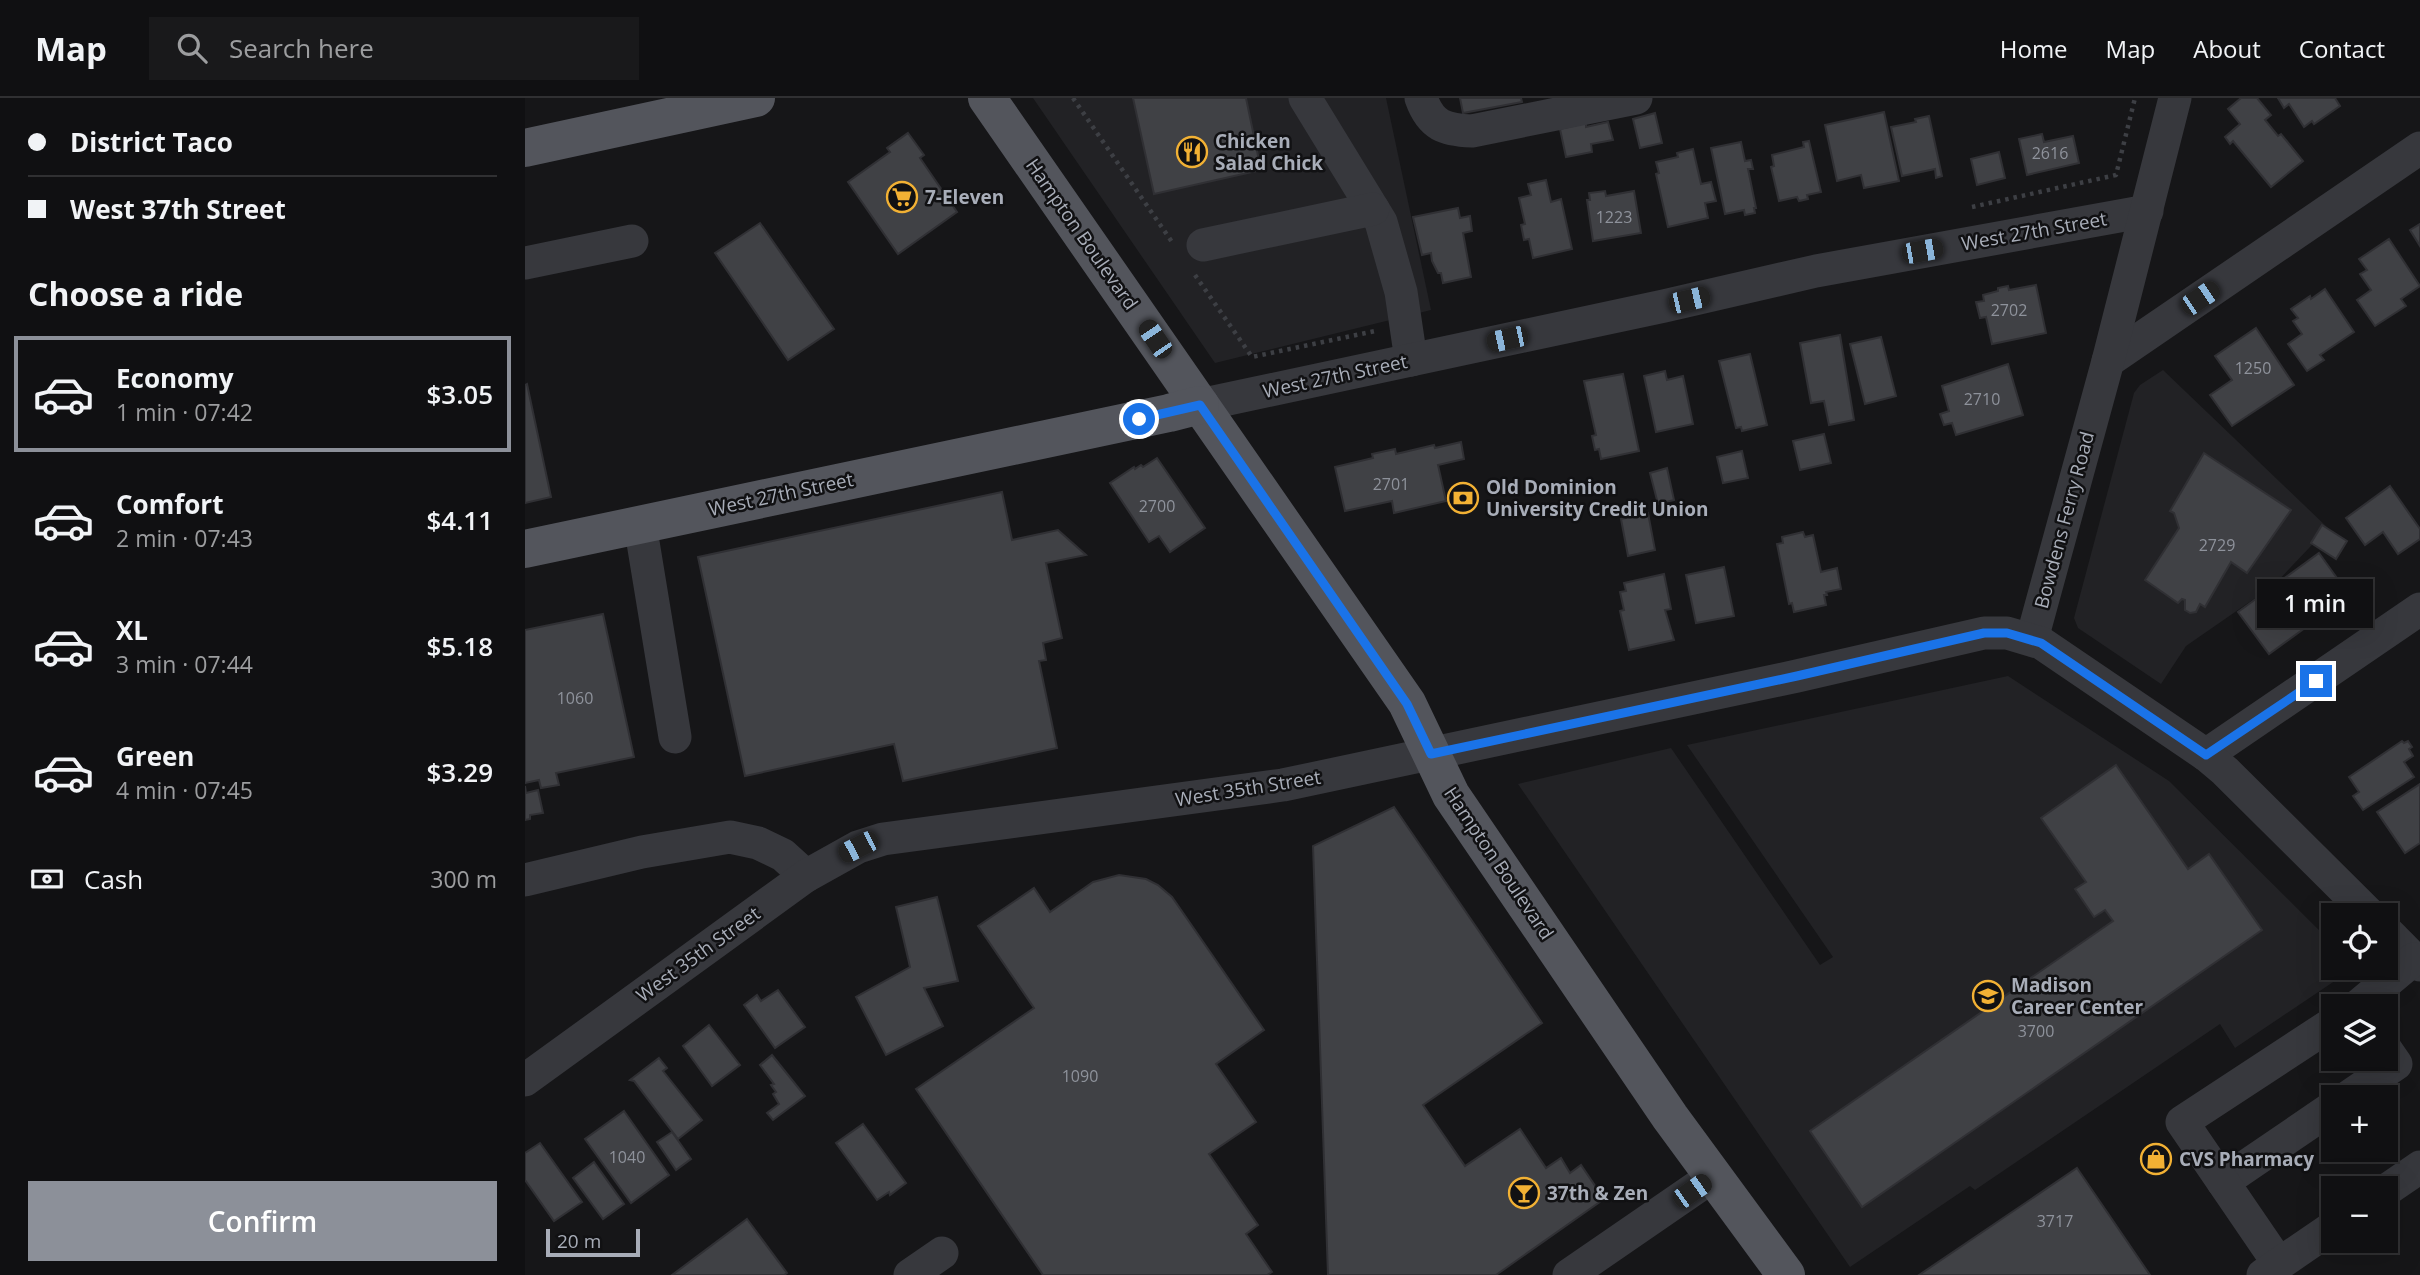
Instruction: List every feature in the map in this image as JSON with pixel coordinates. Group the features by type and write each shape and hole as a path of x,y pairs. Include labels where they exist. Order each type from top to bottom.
{"main road":[{"path":"525,148 756,98"},
{"name":"Hampton Boulevard","path":"986,98 1407,704 1451,795 1670,1117 1786,1275"},
{"name":"West 27th Street","path":"525,549 1200,405"}],"street":[{"path":"1305,98 1381,222 1398,280 1411,360"},
{"path":"1421,98 1440,127 1452,131 1472,131 1636,98"},
{"name":"Bowdens Ferry Road","path":"2032,639 2108,361 2175,98"},
{"path":"2108,361 2420,148"},
{"path":"1190,255 1373,209"},
{"name":"West 27th Street","path":"1200,405 1816,271 2147,211"},
{"path":"525,264 632,241"},
{"path":"640,524 675,737"},
{"path":"2206,755 2420,609"},
{"name":"West 35th Street","path":"525,1080 806,876 858,847 883,839 1283,785 1797,676 1984,633 2007,633 2032,639"},
{"path":"2032,639 2206,755 2358,903"},
{"path":"525,880 642,852 730,837 758,843 783,855 806,876"},
{"path":"2374,994 2417,962 2398,943"},
{"path":"2321,1031 2182,1122 2223,1182 2271,1269 2321,1235"},
{"path":"2365,1085 2386,1071"},
{"path":"2223,1182 2321,1115"},
{"path":"2398,1182 2420,1167"},
{"path":"1569,1275 1713,1176"},
{"path":"911,1275 942,1253"}],"path":[{"path":"1073,98 1190,255 1252,357 1406,325"},
{"path":"1970,207 2116,175 2135,98"}],"shaded area":[{"path":"1033,98 1386,98 1431,310 1215,363"},
{"path":"2163,370 2328,528 2274,585 2186,646 2161,684 2078,628 2074,618 2134,393 2140,385"},
{"name":"Madison Career Center","path":"2008,676 2169,781 2321,932 2321,980 2336,980 2235,1048 2220,1024 1975,1190 1970,1186 1850,1267 1518,784 1671,748 1820,965 1833,957 1687,745"}],"building":[{"path":"1133,98 1246,98 1261,170 1154,194"},
{"path":"1460,98 1521,98 1522,102 1463,113"},
{"path":"2241,98 2257,98 2271,115 2265,120 2278,136 2281,134 2303,161 2271,187 2233,141 2230,144 2225,137 2240,124 2228,109"},
{"path":"2278,98 2335,98 2340,106 2314,124 2312,121 2304,127 2289,104 2284,108"},
{"path":"1884,112 1899,181 1864,188 1861,175 1837,181 1825,125"},
{"path":"1655,113 1662,143 1640,148 1633,119"},
{"path":"1929,116 1942,176 1936,178 1935,169 1902,176 1891,127 1916,122 1915,119"},
{"path":"1608,122 1613,140 1591,144 1592,152 1566,157 1560,129 1586,123 1586,127"},
{"name":"7-Eleven","path":"908,133 924,155 920,158 957,212 898,254 848,182 890,152 887,148"},
{"path":"2042,134 2044,142 2073,136 2079,163 2027,175 2019,139"},
{"path":"1809,141 1821,192 1807,195 1808,199 1799,201 1797,197 1779,201 1771,167 1774,166 1772,155 1804,147 1803,142"},
{"path":"1741,142 1745,161 1751,160 1753,169 1748,169 1755,213 1745,215 1744,210 1725,214 1711,148"},
{"path":"1693,149 1701,184 1711,182 1716,201 1705,203 1708,218 1668,227 1656,174 1659,173 1656,162 1678,157 1677,153"},
{"path":"1999,152 2005,178 1977,185 1971,159"},
{"path":"1546,180 1551,202 1561,199 1572,249 1533,258 1529,239 1524,240 1521,225 1525,224 1519,198 1531,195 1528,184"},
{"path":"1605,191 1606,196 1634,191 1641,233 1593,241 1587,200 1590,200 1589,193"},
{"path":"1458,208 1460,218 1470,216 1472,231 1463,233 1471,277 1443,283 1431,253 1422,255 1413,217"},
{"path":"760,223 834,329 788,360 715,253"},
{"path":"2420,224 2420,246 2410,230"},
{"path":"2389,239 2420,286 2401,299 2406,306 2375,326 2357,300 2371,290 2360,274 2367,270 2359,259"},
{"path":"2036,285 2046,333 1992,344 1986,317 1980,318 1976,302 1984,301 1983,295 1998,291 1998,288 2008,286 2009,290"},
{"path":"2325,289 2354,332 2320,355 2324,360 2307,371 2288,344 2302,334 2293,321 2298,318 2291,309"},
{"path":"2256,328 2294,385 2232,426 2210,395 2232,380 2215,356"},
{"path":"1840,335 1854,420 1829,425 1824,401 1811,403 1800,343"},
{"path":"1881,337 1896,396 1865,404 1850,344"},
{"path":"1750,354 1767,425 1742,431 1741,427 1736,428 1719,361"},
{"path":"2008,364 2023,415 1956,435 1952,423 1944,425 1940,414 1949,411 1942,386"},
{"path":"1665,371 1667,380 1683,376 1693,424 1656,432 1644,376"},
{"path":"1623,374 1639,451 1601,459 1599,449 1595,450 1592,436 1596,435 1584,381"},
{"path":"527,384 551,497 525,503 525,385"},
{"path":"1824,434 1831,463 1800,470 1793,441"},
{"path":"1461,442 1464,459 1438,465 1446,501 1394,513 1392,501 1345,511 1335,467 1373,458 1372,454 1395,449 1396,454"},
{"path":"1742,451 1748,478 1723,483 1717,457"},
{"path":"2204,453 2291,510 2247,573 2231,562 2205,607 2200,604 2196,612 2190,613 2185,610 2185,600 2182,599 2178,603 2145,580 2179,528 2174,513 2170,511"},
{"path":"1157,458 1205,528 1170,552 1159,536 1149,542 1110,483 1134,467 1143,467"},
{"path":"1667,468 1674,500 1658,504 1650,473"},
{"path":"2390,486 2420,529 2420,539 2398,554 2383,532 2365,545 2346,518"},
{"path":"1002,492 1012,540 1058,530 1086,555 1046,563 1062,638 1043,643 1046,660 1039,661 1057,748 903,781 894,744 745,776 698,557"},
{"path":"1648,513 1655,550 1628,556 1621,519"},
{"path":"2322,525 2347,541 2336,559 2311,543"},
{"path":"1803,532 1805,537 1813,535 1821,572 1837,568 1841,589 1826,592 1826,605 1794,612 1792,603 1789,604 1777,544 1783,543 1782,537"},
{"path":"2319,553 2347,592 2306,621 2309,625 2269,654 2238,612"},
{"path":"1724,567 1734,616 1696,623 1686,575"},
{"path":"1664,574 1671,609 1665,610 1674,640 1629,650 1620,611 1624,610 1620,592 1626,591 1624,583"},
{"path":"603,614 634,757 556,773 559,785 541,788 539,780 525,783 525,630"},
{"path":"2402,741 2408,741 2412,747 2409,749 2413,756 2404,762 2414,777 2363,810 2353,796 2359,792 2349,777"},
{"path":"2116,765 2188,869 2209,854 2262,930 1862,1207 1810,1131 2113,921 2105,910 2094,917 2075,889 2086,882 2041,818"},
{"path":"2420,784 2420,843 2405,853 2377,812"},
{"path":"525,786 526,793 538,790 543,813 530,815 530,819 525,820"},
{"path":"1394,807 1542,1023 1423,1105 1465,1166 1520,1129 1546,1168 1561,1158 1570,1173 1581,1165 1604,1199 1496,1275 1328,1275 1313,846"},
{"path":"1119,875 1146,879 1172,897 1264,1030 1216,1064 1256,1122 1209,1154 1258,1225 1246,1234 1272,1272 1267,1275 1043,1275 916,1089 1034,1008 978,926 1034,888 1050,912 1093,882"},
{"path":"937,897 958,981 924,988 943,1026 886,1055 856,997 910,967 896,907"},
{"path":"778,990 805,1027 775,1048 744,1005 757,995 761,1001"},
{"path":"709,1025 740,1065 712,1086 683,1046"},
{"path":"772,1055 805,1096 773,1120 767,1113 779,1104 773,1094 776,1092 771,1085 774,1084 760,1065"},
{"path":"659,1058 667,1068 663,1071 702,1120 678,1139 634,1081 630,1080"},
{"path":"624,1111 669,1175 631,1203 585,1139"},
{"path":"863,1124 906,1183 890,1195 889,1192 877,1200 836,1143"},
{"path":"672,1132 691,1159 676,1170 657,1142"},
{"path":"540,1143 582,1202 554,1221 525,1180 525,1153"},
{"path":"594,1162 624,1204 603,1219 573,1178"},
{"path":"2077,1168 2150,1275 1919,1275"},
{"path":"747,1219 787,1273 672,1275"}],"place":[{"name":"Chicken Salad Chick","path":"1192,152"},
{"name":"7-Eleven","path":"902,197"},
{"name":"Old Dominion University Credit Union","path":"1463,498"},
{"name":"Madison Career Center","path":"1988,996"},
{"name":"CVS Pharmacy","path":"2156,1159"},
{"name":"37th & Zen","path":"1524,1193"}],"route":[{"path":"1139,419 1200,405 1407,704 1431,754 1984,633 2007,633 2041,643 2206,755 2316,681"}]}
